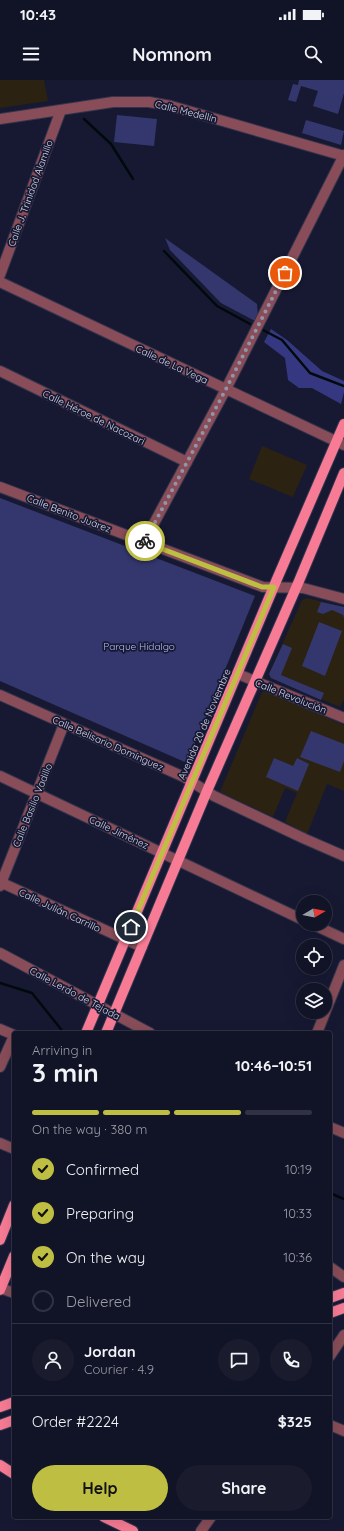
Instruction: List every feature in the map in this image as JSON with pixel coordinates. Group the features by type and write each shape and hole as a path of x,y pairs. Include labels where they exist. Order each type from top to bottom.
{"main road":[{"name":"Avenida 20 de Noviembre","path":"87,1031 274,587 340,444 344,424"},
{"path":"107,1031 207,791 296,588 344,473"},
{"path":"0,1240 12,1211"},
{"path":"0,1289 12,1261"},
{"path":"332,1297 344,1293"},
{"path":"332,1312 344,1308"},
{"path":"0,1407 12,1403"},
{"path":"0,1425 12,1421"},
{"path":"108,1519 133,1531"}],"street":[{"name":"Calle Medellín","path":"0,119 113,102 149,102 171,106 344,156"},
{"name":"Calle J. Trinidad Alamillo","path":"0,275 61,110"},
{"path":"144,542 226,389 344,156"},
{"name":"Calle de La Vega","path":"0,282 340,444"},
{"name":"Calle Héroe de Nacozari","path":"0,371 187,462"},
{"name":"Calle Benito Juárez","path":"0,487 262,587 304,588 344,599"},
{"name":"Calle Revolución","path":"238,674 344,718"},
{"name":"Calle Belisario Domínguez","path":"0,695 184,777 207,791 305,839 344,856"},
{"name":"Calle Basilio Vadillo","path":"0,884 64,724"},
{"name":"Calle Jiménez","path":"0,776 296,917"},
{"name":"Calle Julián Carrillo","path":"0,884 142,947"},
{"path":"327,931 344,939"},
{"name":"Calle Lerdo de Tejada","path":"0,953 146,1031"},
{"path":"318,1031 344,965"},
{"path":"0,1029 12,1035"},
{"path":"0,1067 12,1040"},
{"path":"332,1128 344,1133"},
{"path":"0,1143 12,1147"},
{"path":"332,1269 344,1278"},
{"path":"0,1289 12,1292"},
{"path":"332,1353 344,1335"},
{"path":"332,1426 344,1431"},
{"path":"201,1531 210,1519"}],"shaded area":[{"path":"0,80 44,80 48,101 0,108"},
{"path":"271,329 287,340 322,371 344,381 344,392 341,404 312,388 299,388 288,380 285,358 264,342"},
{"path":"262,446 307,465 293,497 249,479"},
{"path":"307,598 344,607 344,699 340,707 271,678 269,674 302,600"},
{"path":"266,691 344,725 344,791 327,784 307,834 285,822 297,793 285,788 273,817 220,792 262,692"}],"green space":[{"path":"299,80 344,80 344,93 338,114 313,106 318,91 301,86 296,102 288,100 293,84 298,85"},
{"path":"117,115 157,119 154,146 114,142"},
{"path":"306,120 344,131 341,145 302,133"},
{"path":"165,238 257,304 258,316 255,321 221,303 170,250"},
{"name":"Parque Hidalgo","path":"0,498 255,596 187,763 0,681"},
{"path":"321,602 344,607 344,618 343,615 332,610 323,614 317,612"},
{"path":"319,622 342,631 325,676 302,666"},
{"path":"283,644 292,648 281,675 324,693 321,700 271,678 269,674"},
{"path":"311,731 344,744 344,761 340,772 300,757"},
{"path":"274,758 293,766 297,758 309,764 298,791 266,777"}],"waterway":[{"path":"84,119 111,144 133,179"},
{"path":"164,251 217,306 250,324"},
{"path":"263,330 282,340 310,373 344,386"},
{"path":"0,983 32,993 62,1031"},
{"path":"332,1194 344,1199"}],"way so far":[{"path":"145,541 226,389 285,273"}],"route":[{"path":"131,927 274,587 262,587 144,542 145,541"}]}
